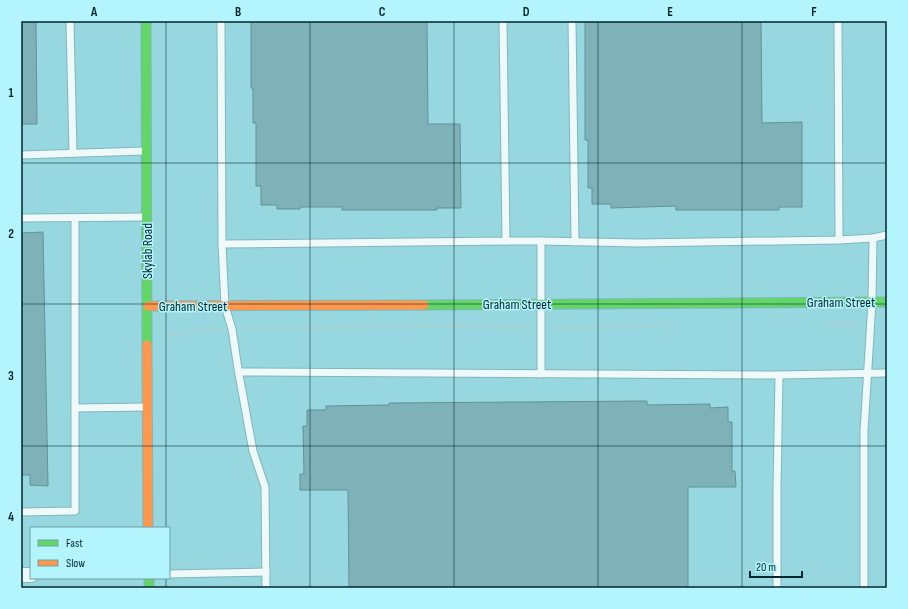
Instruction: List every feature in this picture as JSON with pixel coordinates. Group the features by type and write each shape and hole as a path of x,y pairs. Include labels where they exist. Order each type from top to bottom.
{"street":[{"name":"Skylab Road","path":"146,21 148,527"},
{"name":"Graham Street","path":"148,306 887,302"}],"lane":[{"path":"70,21 73,153"},
{"path":"221,21 222,244 225,306 232,329 253,451 265,487 266,588"},
{"path":"503,21 506,241"},
{"path":"572,21 575,242"},
{"path":"838,21 839,240"},
{"path":"21,155 147,151"},
{"path":"21,218 147,217"},
{"path":"21,512 75,511 75,218"},
{"path":"222,244 506,241 638,243 839,240 873,238 887,235"},
{"path":"864,588 864,431 872,302 873,238"},
{"path":"541,241 541,374"},
{"path":"239,372 779,375 887,373"},
{"path":"777,588 779,375"},
{"path":"75,408 148,407"},
{"path":"170,574 266,572"}],"path":[{"path":"821,322 870,325"},
{"path":"148,340 199,330 443,325 577,328 677,323"}],"building":[{"path":"21,21 36,21 37,124 21,124"},
{"path":"251,21 427,21 428,124 460,124 461,208 437,208 437,210 342,210 342,207 300,207 300,209 277,209 277,205 261,205 261,186 256,186 256,123 253,123 253,88 251,88"},
{"path":"585,21 761,21 762,123 802,122 802,207 779,207 779,210 676,210 676,206 611,208 611,204 592,204 592,188 588,188 588,140 585,140"},
{"path":"43,232 48,486 30,485 30,475 21,475 21,233"},
{"path":"647,401 647,405 710,404 710,408 728,407 728,422 732,422 732,471 735,471 736,487 688,487 688,588 349,588 348,490 300,490 300,474 304,474 303,426 307,426 307,410 326,410 326,406 389,405 389,403"}],"traffic: fast":[{"path":"146,21 147,345"},
{"path":"424,305 887,302"},
{"path":"149,579 149,588"}],"traffic: slow":[{"path":"148,306 424,305"},
{"path":"147,345 148,527"}]}
